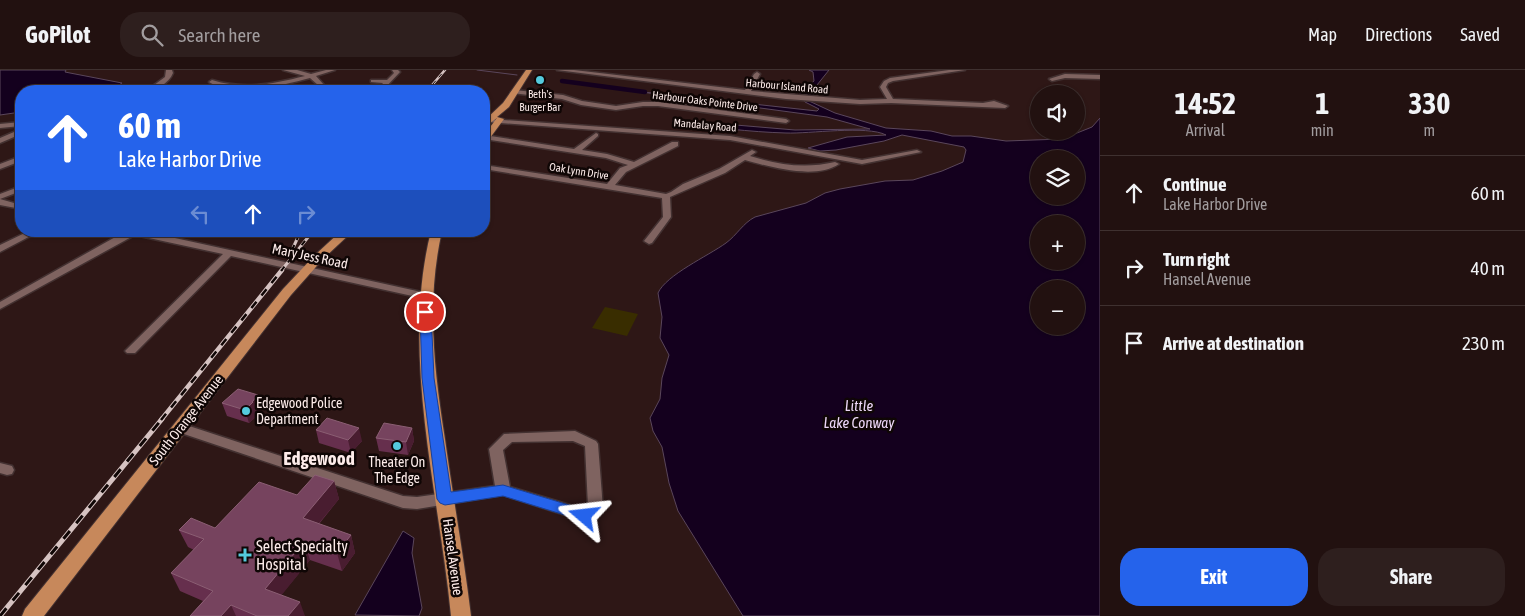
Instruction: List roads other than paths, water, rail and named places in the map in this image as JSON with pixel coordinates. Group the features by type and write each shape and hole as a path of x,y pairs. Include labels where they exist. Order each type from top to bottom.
{"main road":[{"path":"490,131 499,121 506,105 529,70"},
{"path":"490,119 506,105"},
{"name":"South Orange Avenue","path":"32,616 307,269 342,237"},
{"name":"Hansel Avenue","path":"436,237 429,264 426,296 426,359 461,616"}],"street":[{"path":"158,85 168,78 169,70"},
{"path":"286,70 310,75 319,82 319,85"},
{"path":"265,85 332,70"},
{"path":"385,85 396,74 395,70"},
{"name":"Harbour Island Road","path":"560,70 654,78 747,93 806,99 860,102 891,100 915,103 984,105"},
{"path":"891,100 883,87 886,82 892,79 962,70"},
{"path":"747,93 757,74"},
{"path":"1052,79 1065,76 1100,77"},
{"path":"373,81 388,82"},
{"path":"212,82 225,85"},
{"name":"Harbour Oaks Pointe Drive","path":"514,92 563,97 581,103 621,108 652,104 786,121"},
{"name":"Mandalay Road","path":"490,122 499,121 730,138 862,162 917,152"},
{"path":"0,126 15,125"},
{"path":"0,141 15,134"},
{"path":"576,151 596,135"},
{"path":"490,139 607,156 634,164"},
{"path":"609,188 623,170 675,144"},
{"path":"649,241 667,217 668,196 686,186 722,171 752,152"},
{"path":"744,157 798,170 815,169 835,164"},
{"path":"0,167 15,161"},
{"name":"Oak Lynn Drive","path":"490,168 668,196"},
{"path":"0,197 15,191"},
{"path":"0,202 15,206"},
{"path":"0,249 24,237"},
{"path":"0,306 122,237"},
{"name":"Mary Jess Road","path":"154,237 426,296"},
{"path":"131,351 229,253"},
{"path":"180,428 403,502 417,503 503,490 584,516 596,509 591,444 575,436 509,437 496,449 503,490"}],"water":[{"path":"0,70 66,70 65,72 122,83 119,85 15,85 15,113 0,115"},
{"name":"Little Lake Conway","path":"809,70 829,70 817,85 816,93 809,97 809,101 835,113 886,128 931,131 952,136 971,136 1006,141 1085,140 1085,130 1092,127 1100,118 1100,616 743,616 678,511 669,483 662,447 653,431 650,418 660,399 662,378 669,355 660,338 662,317 658,293 662,286 669,279 726,243 747,222 755,217 806,203 825,193 840,189 885,181 913,180 942,171 963,162 966,150 964,147 902,135 884,141 820,151 808,148 847,137 886,135 877,132 852,130 796,133 772,132 674,123 672,121 676,120 795,130 870,129 827,117 634,91 817,111 819,109 805,102 799,94 814,81 813,72"},
{"path":"403,531 414,538 412,553 422,608 419,616 355,615"}],"waterway":[{"path":"477,70 517,75"},
{"path":"562,81 645,92"}],"railway":[{"path":"432,85 445,70"},
{"path":"292,250 298,237"},
{"path":"281,271 308,237"},
{"path":"161,420 282,270"},
{"path":"0,616 162,419"}],"place":[{"name":"Beth's Burger Bar","path":"540,80"},
{"name":"Edgewood Police Department","path":"246,411"},
{"name":"Theater On The Edge","path":"397,446"},
{"name":"Select Specialty Hospital","path":"245,555"}],"district":[{"name":"Edgewood","path":"319,458"}]}
